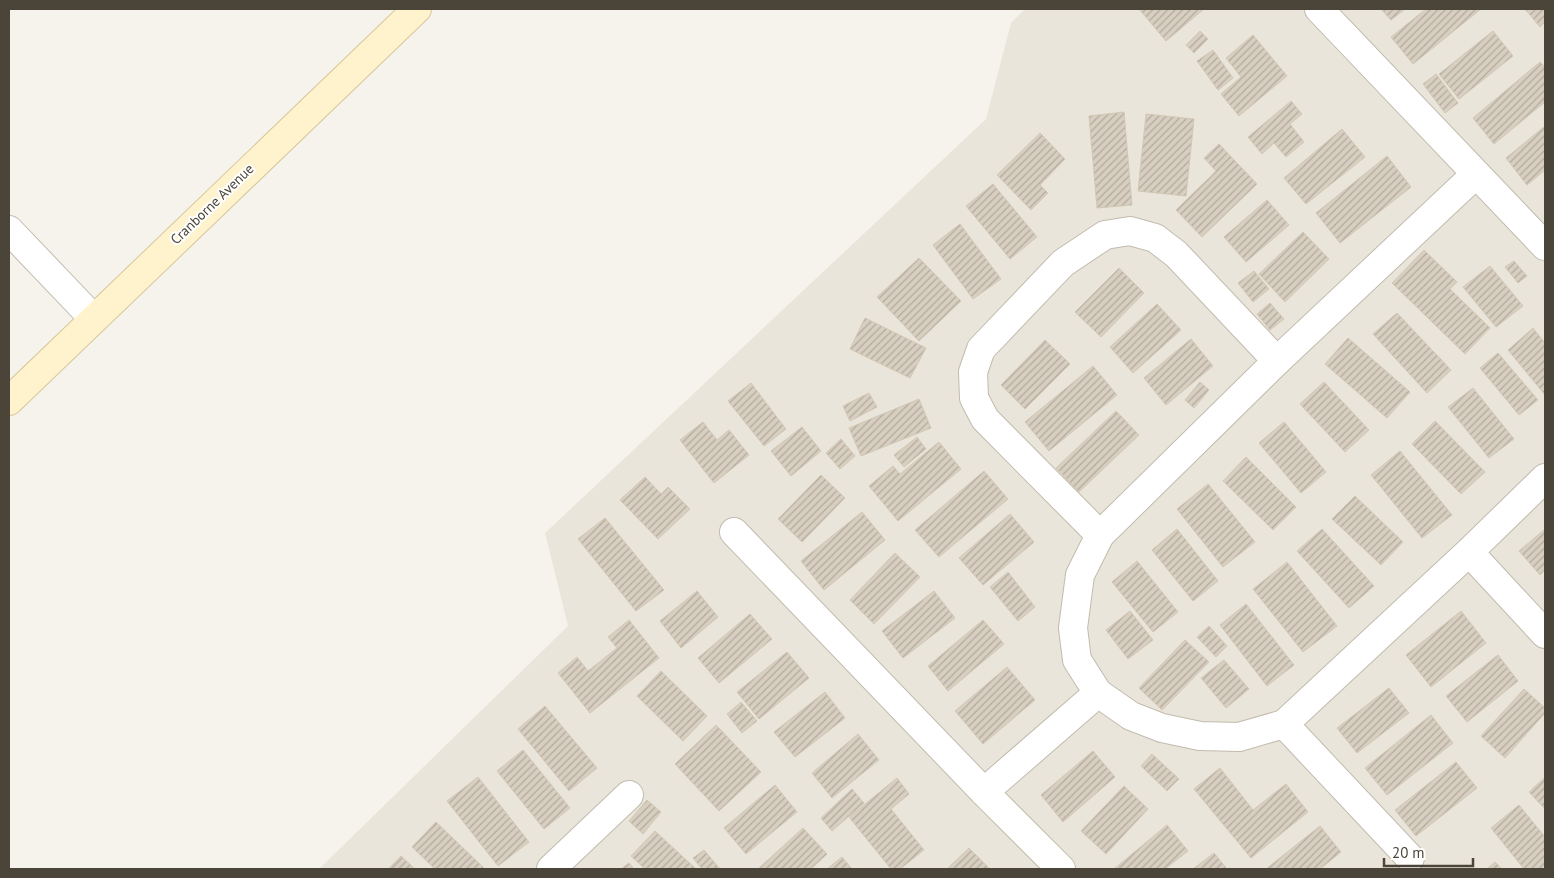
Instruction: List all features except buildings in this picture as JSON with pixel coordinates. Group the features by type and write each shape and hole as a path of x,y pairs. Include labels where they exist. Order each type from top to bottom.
{"street":[{"name":"Cranborne Avenue","path":"9,401 93,318 417,9"},
{"path":"1319,9 1545,246"},
{"path":"1476,174 1277,361 1100,535 1080,575 1073,628 1077,660 1098,693 1131,716 1162,728 1200,736 1239,737 1284,724 1469,552 1545,478"},
{"path":"9,230 93,318"},
{"path":"1100,535 985,419 974,398 973,372 982,349 1063,263 1105,235 1130,231 1155,238 1176,254 1277,361"},
{"path":"734,532 984,792 1061,869"},
{"path":"1469,552 1545,634"},
{"path":"984,792 1098,693"},
{"path":"1284,724 1410,858"},
{"path":"551,869 629,795"}],"shaded area":[{"path":"1025,9 1545,9 1545,869 319,869 568,626 545,533 986,119 1011,23"}]}
